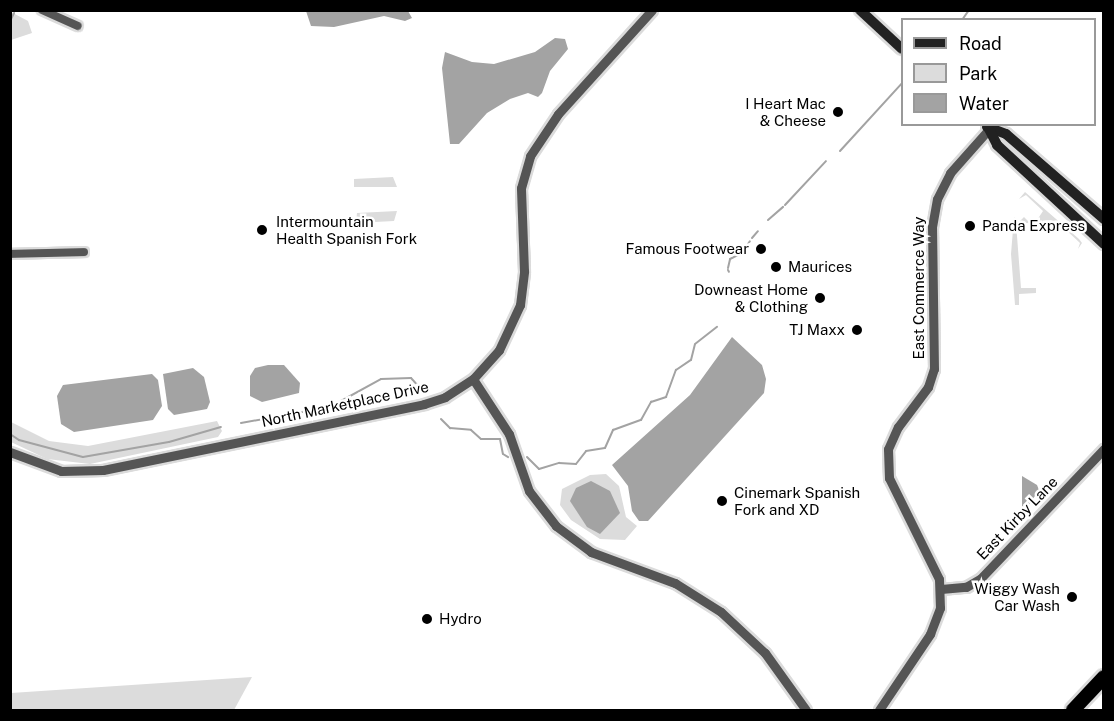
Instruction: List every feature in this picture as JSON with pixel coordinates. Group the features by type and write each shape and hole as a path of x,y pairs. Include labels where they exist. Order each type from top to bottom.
{"highway":[{"path":"1073,711 1104,677"}],"main road":[{"path":"860,10 901,47"},
{"path":"987,127 1006,134 1104,219"},
{"path":"987,127 997,145 1104,244"}],"street":[{"path":"42,10 78,26"},
{"name":"North Marketplace Drive","path":"10,452 61,471 102,470 424,404 445,397 473,379 499,351 520,305 524,271 521,188 530,156 552,121 652,10"},
{"name":"East Commerce Way","path":"879,711 930,634 938,615 941,589 935,567 889,478 888,449 898,427 928,387 934,369 932,227 936,199 950,173 987,127"},
{"path":"10,254 84,252"},
{"path":"473,379 509,434 530,491 556,526 591,552 675,583 721,612 765,653 806,711"},
{"name":"East Kirby Lane","path":"941,589 966,587 980,579 1104,448"}],"green space":[{"path":"11,12 28,21 32,33 11,40"},
{"path":"393,177 397,187 354,187 354,179"},
{"path":"1025,192 1079,239 1082,243 1078,249 1080,243 1064,228 1054,228 1054,222 1035,223 1043,211 1026,195 1019,199"},
{"path":"397,211 394,221 356,223 357,213"},
{"path":"1014,217 1019,222 1024,217 1030,223 1016,223 1021,288 1036,288 1036,293 1019,294 1019,305 1015,305 1011,254"},
{"path":"217,421 222,431 218,437 90,464 47,459 11,442 11,422 49,441 88,446"},
{"path":"606,474 619,486 626,517 637,526 625,540 600,539 571,520 560,505 562,489 590,475"},
{"path":"252,677 234,710 11,710 11,693"}],"water":[{"path":"306,11 408,11 412,18 405,21 384,16 334,27 311,26"},
{"path":"555,38 565,39 568,49 550,71 542,93 538,97 528,93 510,99 487,113 459,144 450,144 442,68 445,52 472,62 494,64 535,52"},
{"path":"732,337 762,365 766,379 764,393 648,521 639,521 632,511 628,486 612,465 690,395"},
{"path":"284,365 300,383 299,393 262,402 250,396 250,376 255,368"},
{"path":"193,368 204,377 210,402 207,409 174,415 168,409 163,374"},
{"path":"152,374 158,380 162,406 153,420 74,432 61,424 57,396 63,385"},
{"path":"1022,476 1037,485 1039,490 1028,506 1022,507"},
{"path":"591,481 610,491 620,513 600,534 587,527 570,501 576,488"}],"waterway":[{"path":"963,18 969,10"},
{"path":"10,21 14,13"},
{"path":"840,151 901,84"},
{"path":"785,205 826,161"},
{"path":"768,220 783,207"},
{"path":"752,238 758,231"},
{"path":"728,268 730,259 742,253 750,241"},
{"path":"527,457 539,469 559,463 576,464 586,451 605,448 613,430 641,420 651,402 666,397 676,370 691,360 695,344 717,327"},
{"path":"241,423 330,407 381,379 411,378 421,389"},
{"path":"441,419 450,428 471,430 481,439 500,439 503,454 508,457"},
{"path":"10,434 19,440 83,457 169,442 221,427"}],"place":[{"name":"I Heart Mac & Cheese","path":"838,112"},
{"name":"Panda Express","path":"970,226"},
{"name":"Intermountain Health Spanish Fork","path":"262,230"},
{"name":"Famous Footwear","path":"761,249"},
{"name":"Maurices","path":"776,267"},
{"name":"Downeast Home & Clothing","path":"820,298"},
{"name":"TJ Maxx","path":"857,330"},
{"name":"Cinemark Spanish Fork and XD","path":"722,501"},
{"name":"Wiggy Wash Car Wash","path":"1072,597"},
{"name":"Hydro","path":"427,619"}]}
